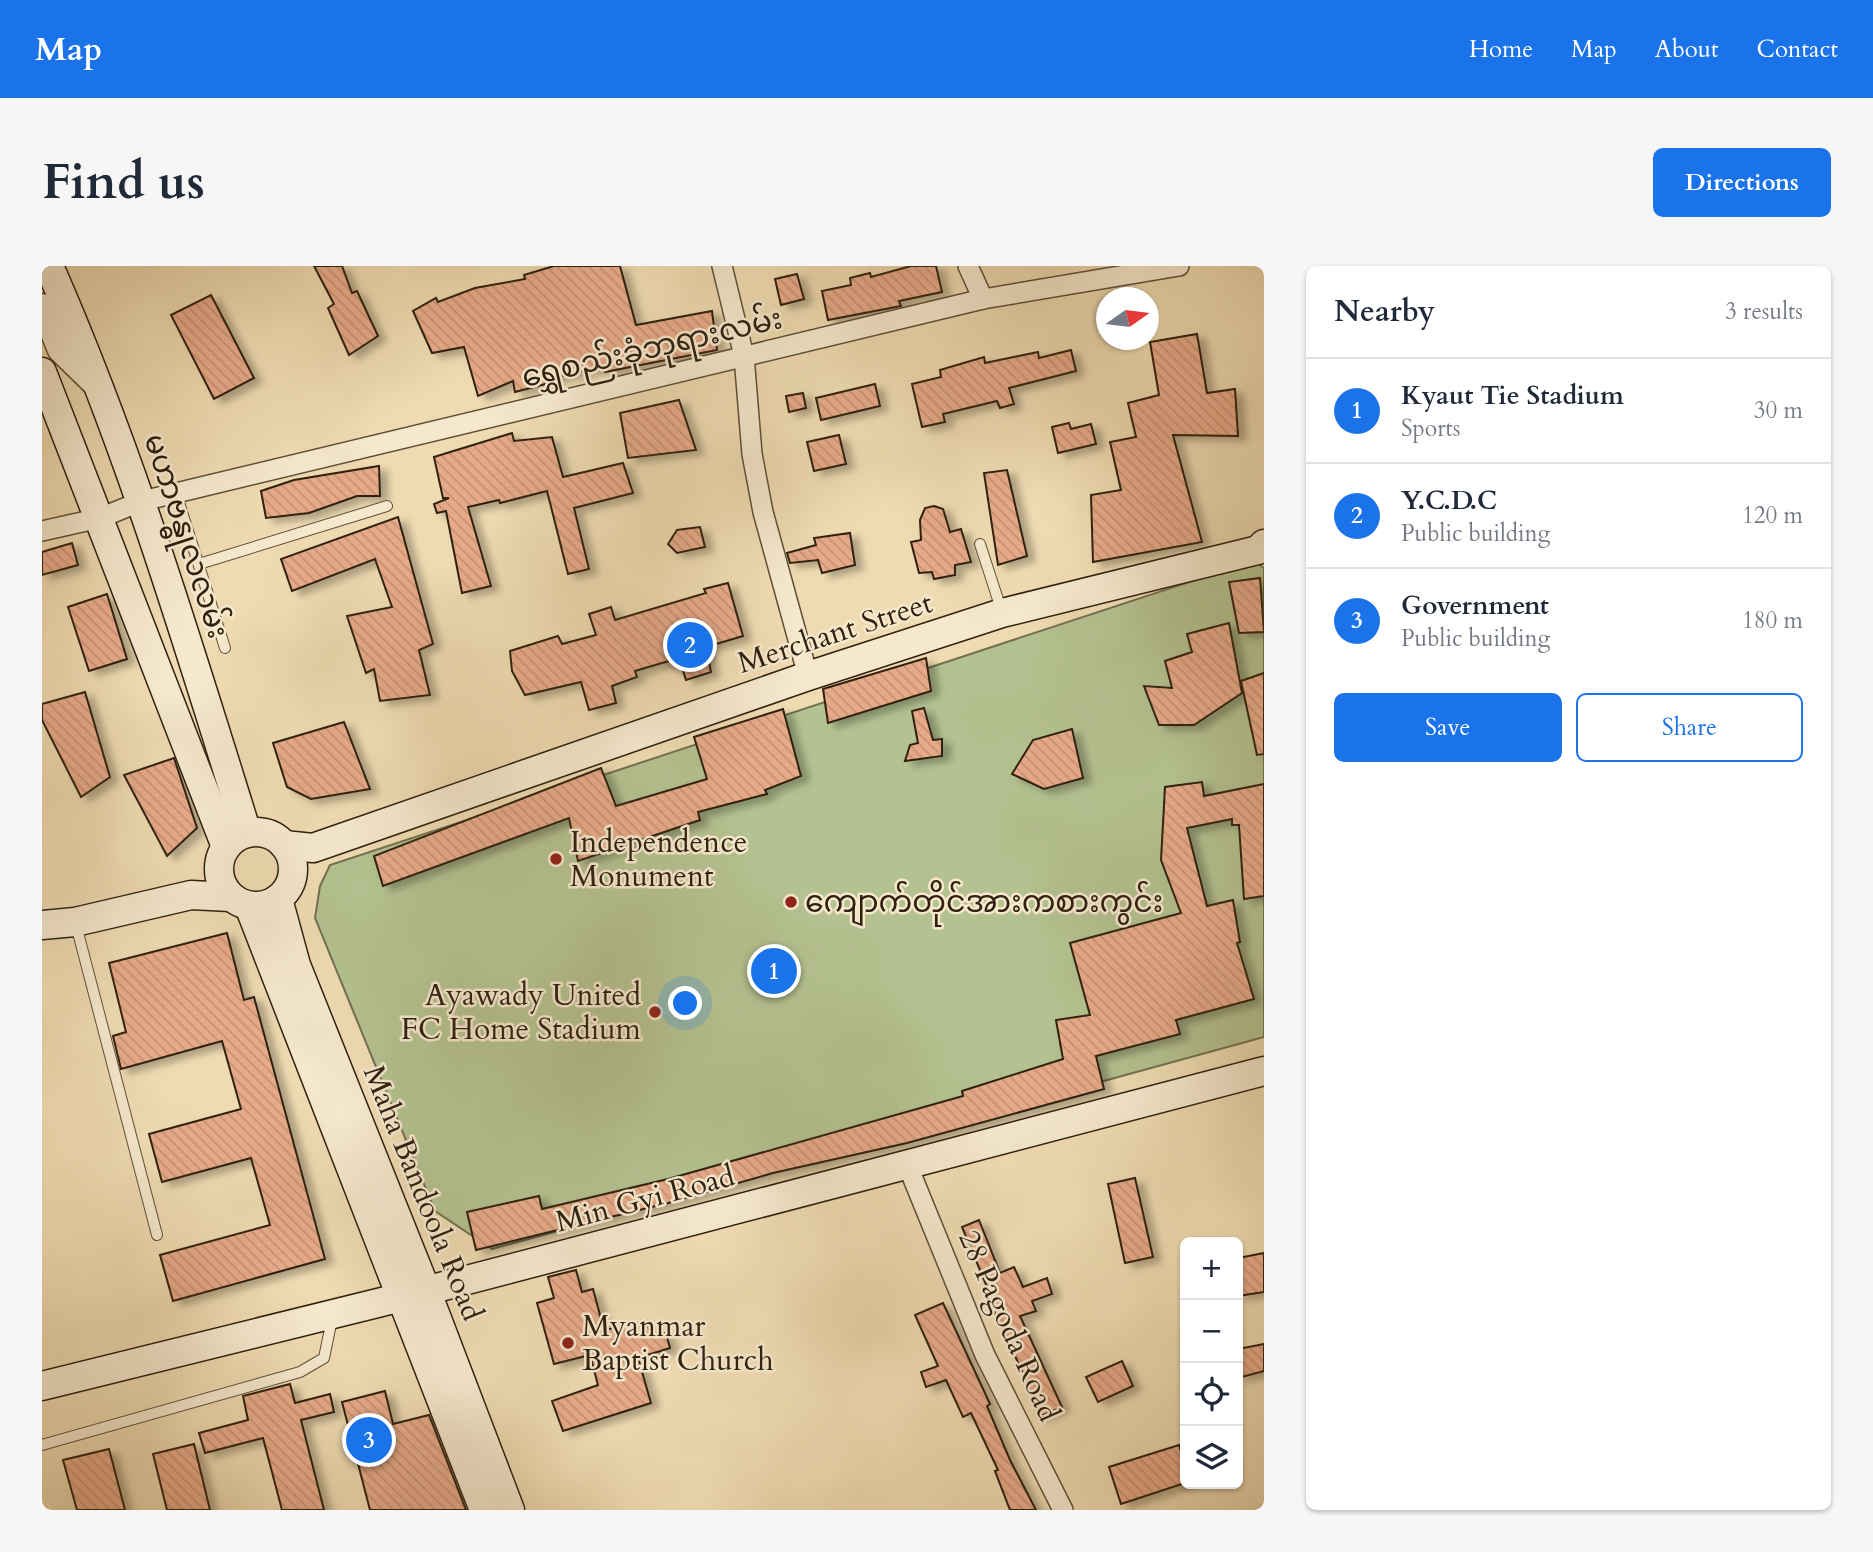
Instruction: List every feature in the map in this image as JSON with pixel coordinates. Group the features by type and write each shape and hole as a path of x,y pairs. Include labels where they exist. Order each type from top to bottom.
{"main road":[{"name":"မဟာဗန္ဓုလလမ်း","path":"49,266 101,390 142,501 234,871"},
{"path":"42,372 234,871 269,904 287,890 293,873 313,848"},
{"name":"Merchant Street","path":"313,848 808,676 1002,613 1262,552"},
{"path":"42,925 75,922 191,895 234,871 267,833 290,853 293,873"},
{"path":"284,845 313,848"},
{"name":"Maha Bandoola Road","path":"234,871 414,1294 510,1510"},
{"name":"Maha Bandoola Road","path":"278,899 296,965 414,1294 484,1510"},
{"name":"Min Gyi Road","path":"42,1386 414,1294 1264,1071"}],"street":[{"path":"722,266 744,356 752,454 760,500 808,676"},
{"path":"968,266 983,299"},
{"name":"ရွှေစည်းခုံဘုရားလမ်း","path":"42,531 100,518 142,501 983,299 1119,271 1179,266"},
{"path":"42,306 60,350 101,390"},
{"path":"55,404 60,350"},
{"name":"28 Pagoda Road","path":"907,1164 985,1355 1063,1510"}],"lane":[{"path":"176,493 225,648"},
{"path":"199,565 387,506"},
{"path":"980,544 1002,613"},
{"path":"75,922 157,1234"},
{"path":"42,1445 300,1372 324,1358 333,1314"}],"green space":[{"name":"ကျောက်တိုင်အားကစားကွင်း","path":"1253,561 1264,568 1264,1037 492,1249 435,1211 315,918 320,886 330,865"}],"building":[{"path":"314,266 342,266 352,293 357,291 378,336 349,355 328,308 334,304"},
{"path":"554,266 620,266 636,325 712,311 717,350 605,372 604,366 552,378 553,382 515,392 513,381 478,396 464,347 432,353 413,311 436,298 438,302 475,288 525,279 524,275"},
{"path":"911,266 936,266 942,292 899,301 901,306 828,320 822,291 851,285 850,278 870,273 871,277"},
{"path":"797,274 804,299 781,305 775,279"},
{"path":"211,295 254,378 214,399 171,315"},
{"path":"1197,334 1207,393 1235,389 1238,436 1173,435 1202,542 1093,562 1091,495 1121,490 1110,442 1136,437 1128,403 1159,395 1151,350 1159,350 1159,340"},
{"path":"1071,350 1076,371 1009,388 1014,404 1000,408 997,401 943,414 945,422 922,427 912,384 941,377 940,370 984,357 985,363 1038,352 1039,358"},
{"path":"875,384 880,406 821,420 816,398"},
{"path":"803,393 806,408 789,412 786,396"},
{"path":"679,400 696,450 628,458 620,413"},
{"path":"1069,423 1071,429 1091,424 1096,444 1058,453 1052,427"},
{"path":"512,433 514,441 552,437 563,477 623,463 633,493 574,508 589,569 568,574 547,491 500,503 499,500 468,507 491,586 462,593 446,511 437,513 434,504 449,498 443,498 434,457"},
{"path":"839,435 846,464 814,471 807,442"},
{"path":"379,466 380,496 357,496 309,513 266,518 261,491 294,480"},
{"path":"1007,470 1027,556 998,565 984,473"},
{"path":"934,506 943,509 950,532 961,529 971,562 955,565 955,575 934,579 932,572 919,573 911,542 921,540 920,520 925,508"},
{"path":"398,517 433,644 419,650 430,695 380,701 374,669 366,673 347,616 392,607 375,559 292,591 281,559"},
{"path":"700,527 705,547 677,553 668,544 677,530"},
{"path":"850,533 855,565 822,573 818,560 790,563 787,553 816,545 814,538"},
{"path":"72,543 78,565 42,575 42,552"},
{"path":"1260,578 1264,632 1239,633 1229,582"},
{"path":"728,583 743,636 706,647 711,672 686,680 679,658 635,671 637,677 612,686 616,703 589,710 581,682 525,695 512,671 510,651 558,636 562,644 596,635 589,614 611,607 615,620 706,593 704,589"},
{"path":"107,594 127,659 89,671 68,607"},
{"path":"1229,623 1242,693 1194,725 1159,725 1144,686 1172,688 1165,661 1192,652 1187,634"},
{"path":"926,658 931,691 828,723 823,689"},
{"path":"1264,673 1264,754 1257,755 1241,681"},
{"path":"85,692 110,777 81,797 42,720 42,704"},
{"path":"924,708 933,740 942,739 942,756 905,761 910,745 918,743 912,711"},
{"path":"783,709 801,776 765,790 767,794 698,812 700,820 578,861 569,818 383,886 374,856 601,768 616,806 707,779 694,737"},
{"path":"344,722 370,789 311,799 287,787 273,743"},
{"path":"1072,729 1083,778 1044,789 1012,774 1033,740"},
{"path":"174,758 197,828 167,856 124,775"},
{"path":"1202,782 1204,796 1264,784 1264,896 1244,899 1239,825 1232,825 1232,819 1187,828 1207,906 1233,900 1240,942 1237,943 1254,999 1176,1020 1180,1034 1096,1056 1104,1089 907,1143 773,1173 668,1203 476,1250 467,1212 539,1196 542,1209 668,1179 963,1096 962,1091 1063,1059 1056,1020 1090,1015 1070,943 1181,913 1161,860 1165,787"},
{"path":"227,933 244,1000 254,997 325,1259 173,1301 160,1255 270,1225 251,1158 162,1182 149,1134 241,1109 222,1041 121,1069 113,1036 126,1032 109,963"},
{"path":"1135,1178 1153,1257 1125,1263 1108,1184"},
{"path":"979,1220 1000,1273 1014,1267 1023,1287 1047,1278 1052,1294 1032,1301 1036,1311 1020,1316 1062,1407 1039,1417 1022,1371 983,1288 987,1287 962,1227"},
{"path":"1264,1253 1264,1292 1243,1295 1243,1257"},
{"path":"576,1270 582,1292 593,1289 604,1330 647,1321 651,1337 666,1333 670,1348 638,1358 651,1403 563,1431 552,1401 598,1385 590,1355 554,1364 537,1303 554,1298 548,1277"},
{"path":"943,1303 990,1404 987,1406 1010,1460 1036,1510 1010,1510 995,1471 998,1470 971,1413 963,1417 946,1380 926,1387 921,1372 938,1366 915,1315"},
{"path":"1264,1344 1264,1371 1243,1377 1243,1348"},
{"path":"1122,1361 1133,1386 1098,1402 1086,1377"},
{"path":"290,1384 295,1403 330,1394 334,1412 301,1420 324,1510 282,1510 263,1438 205,1453 199,1433 248,1420 243,1396"},
{"path":"385,1391 393,1424 429,1415 466,1510 370,1510 342,1402"},
{"path":"194,1444 210,1510 167,1510 153,1454"},
{"path":"1179,1445 1180,1448 1180,1485 1121,1504 1109,1467"},
{"path":"109,1449 125,1510 77,1510 63,1460"}],"place":[{"name":"Y.C.D.C","path":"690,645"},
{"name":"Independence Monument","path":"556,859"},
{"name":"ကျောက်တိုင်အားကစားကွင်း","path":"791,902"},
{"name":"Kyaut Tie Stadium","path":"774,971"},
{"name":"Ayawady United FC Home Stadium","path":"655,1012"},
{"name":"Myanmar Baptist Church","path":"568,1343"},
{"name":"Government","path":"369,1440"}]}
